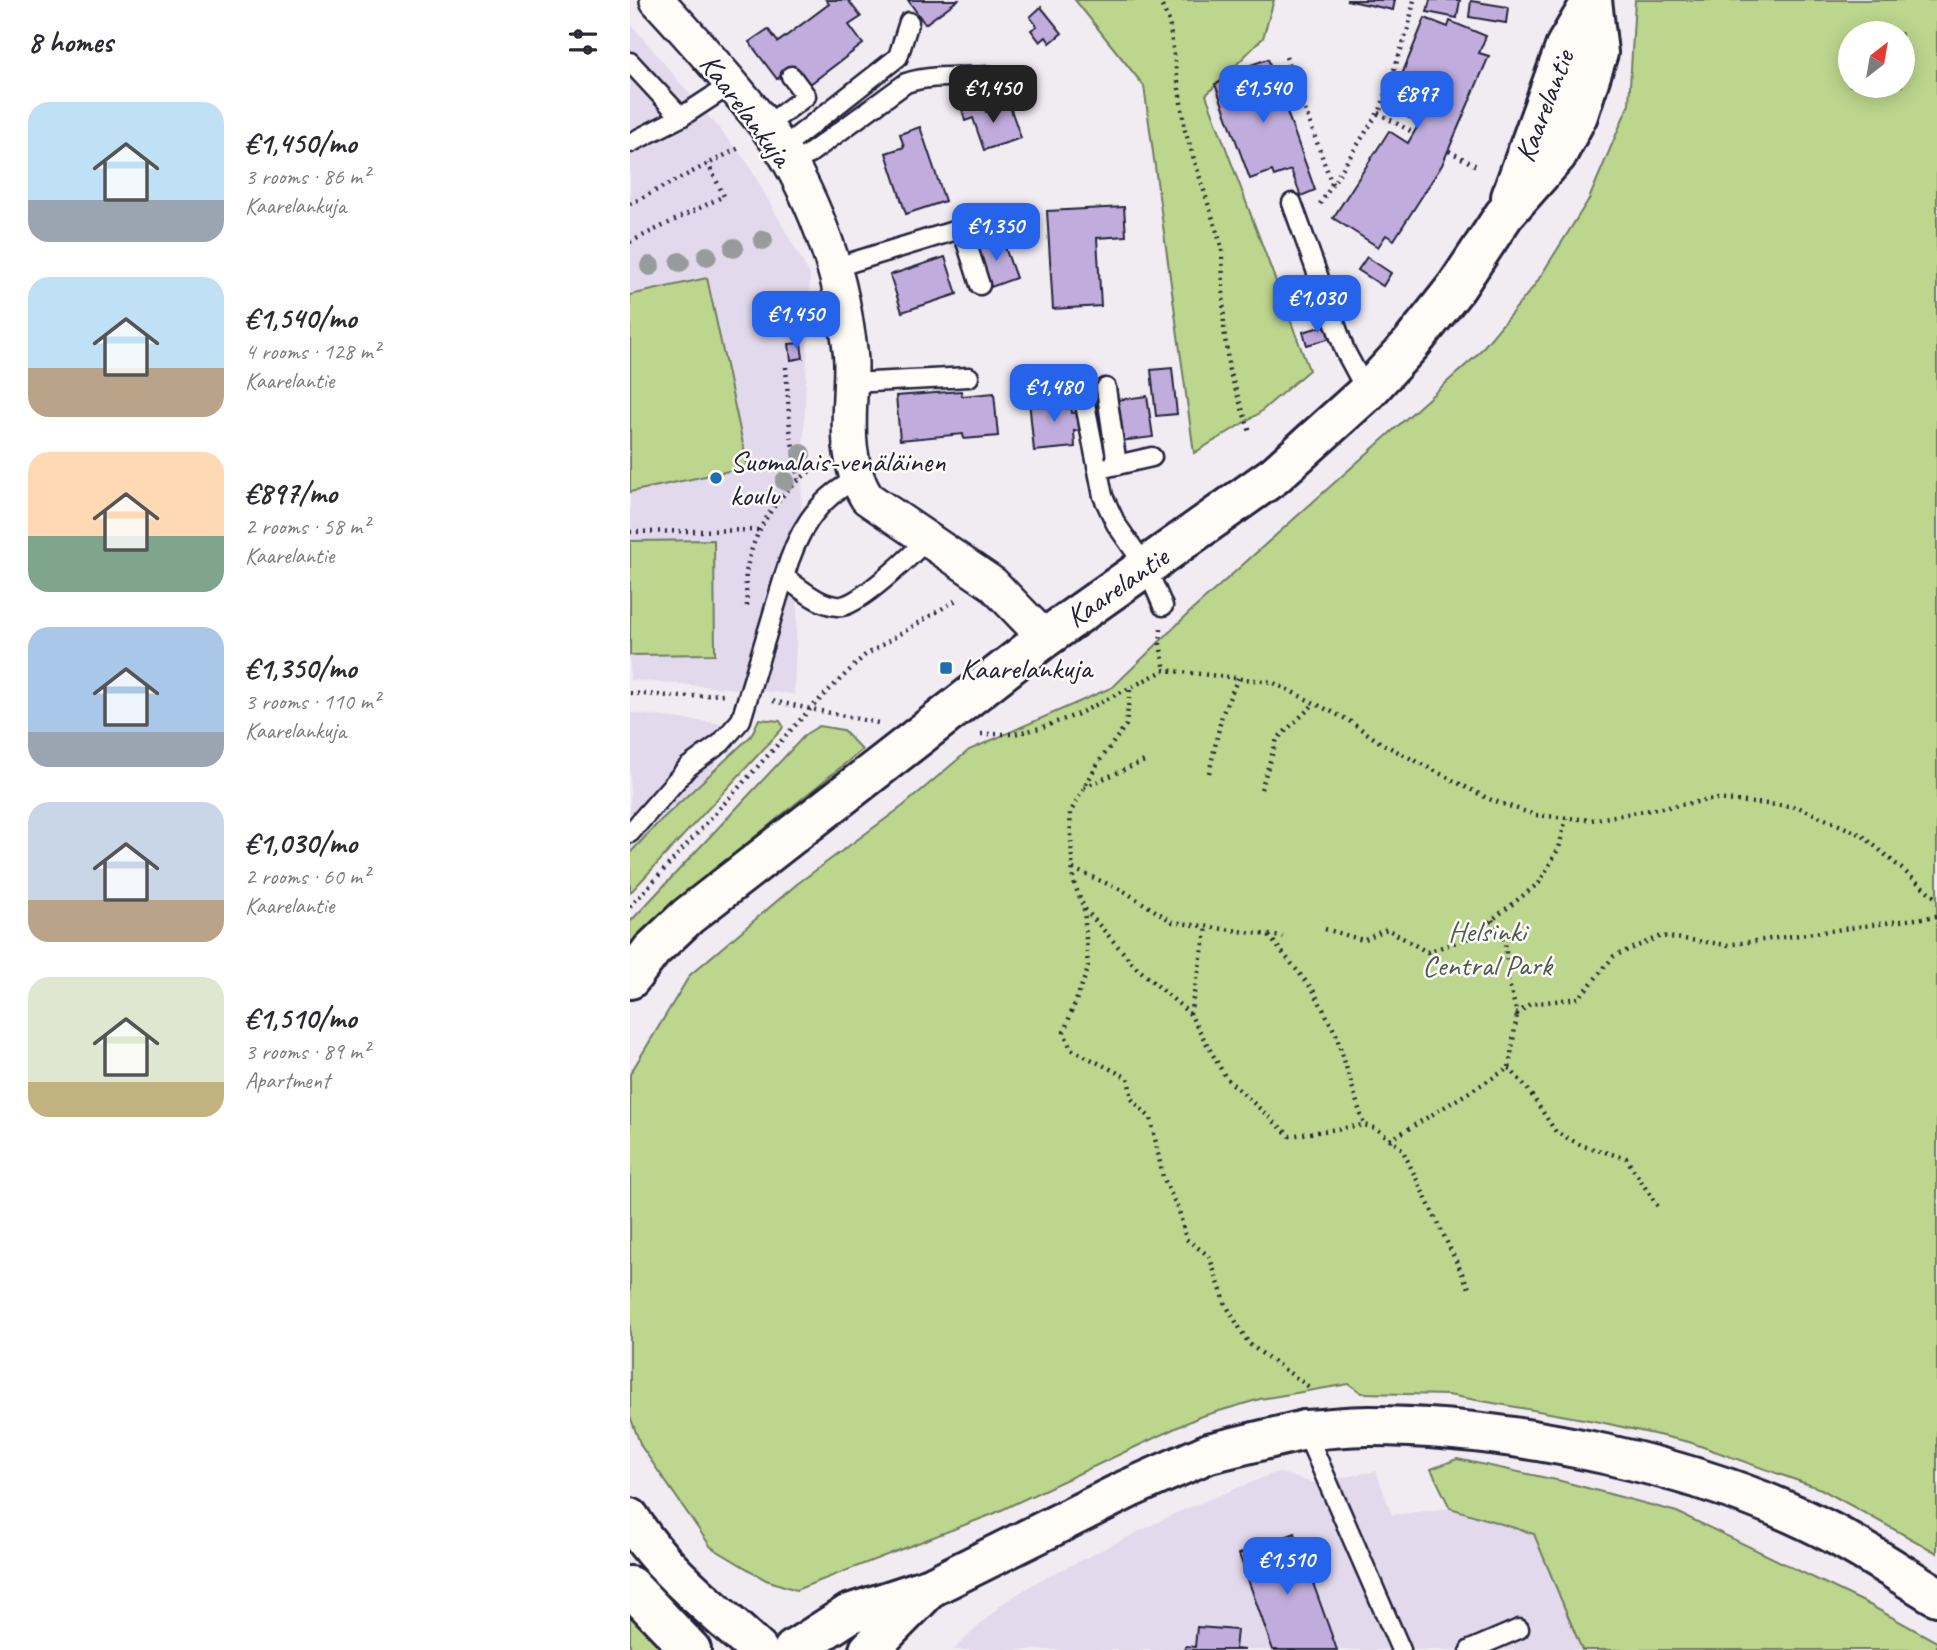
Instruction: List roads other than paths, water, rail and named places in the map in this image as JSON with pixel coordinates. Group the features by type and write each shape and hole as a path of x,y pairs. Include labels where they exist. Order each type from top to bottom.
{"main road":[{"name":"Kaarelantie","path":"630,979 652,950 688,916 1045,638 1275,475 1367,392 1411,344 1457,286 1504,215 1566,45 1590,0"},
{"path":"793,1650 849,1614 931,1587 1128,1489 1209,1453 1305,1430 1369,1426 1476,1433 1604,1454 1725,1487 1832,1532 1937,1596"},
{"path":"630,1518 681,1581 758,1650"},
{"path":"630,1586 691,1650"},
{"path":"869,1650 931,1587"}],"street":[{"name":"Kaarelankuja","path":"668,4 730,85 813,210 833,268 844,312 851,360 850,456 855,480"},
{"path":"855,480 867,498 993,584 1045,638"}],"lane":[{"path":"772,146 898,57 909,22"},
{"path":"630,62 681,117"},
{"path":"772,146 806,96 791,76"},
{"path":"772,146 926,76 953,79 991,76"},
{"path":"630,144 681,117 730,85"},
{"path":"1293,203 1345,351 1367,392"},
{"path":"833,268 962,229 1010,217 1025,219"},
{"path":"962,229 980,285"},
{"path":"1032,376 1075,380 1082,389 1103,496 1116,524 1146,567 1163,606"},
{"path":"851,383 969,377"},
{"path":"1106,388 1116,465"},
{"path":"1097,470 1152,457"},
{"path":"630,833 688,767 721,743 741,720 784,577 802,529 835,490 855,480"},
{"path":"784,577 822,602 841,606 854,601 913,555 927,538"},
{"path":"1305,1430 1401,1650"},
{"path":"1470,1650 1519,1629"}],"place":[{"name":"Suomalais-venäläinen koulu","path":"716,478"},
{"name":"Kaarelankuja","path":"946,668"}],"park label":[{"name":"Helsinki Central Park","path":"1487,948"}]}
